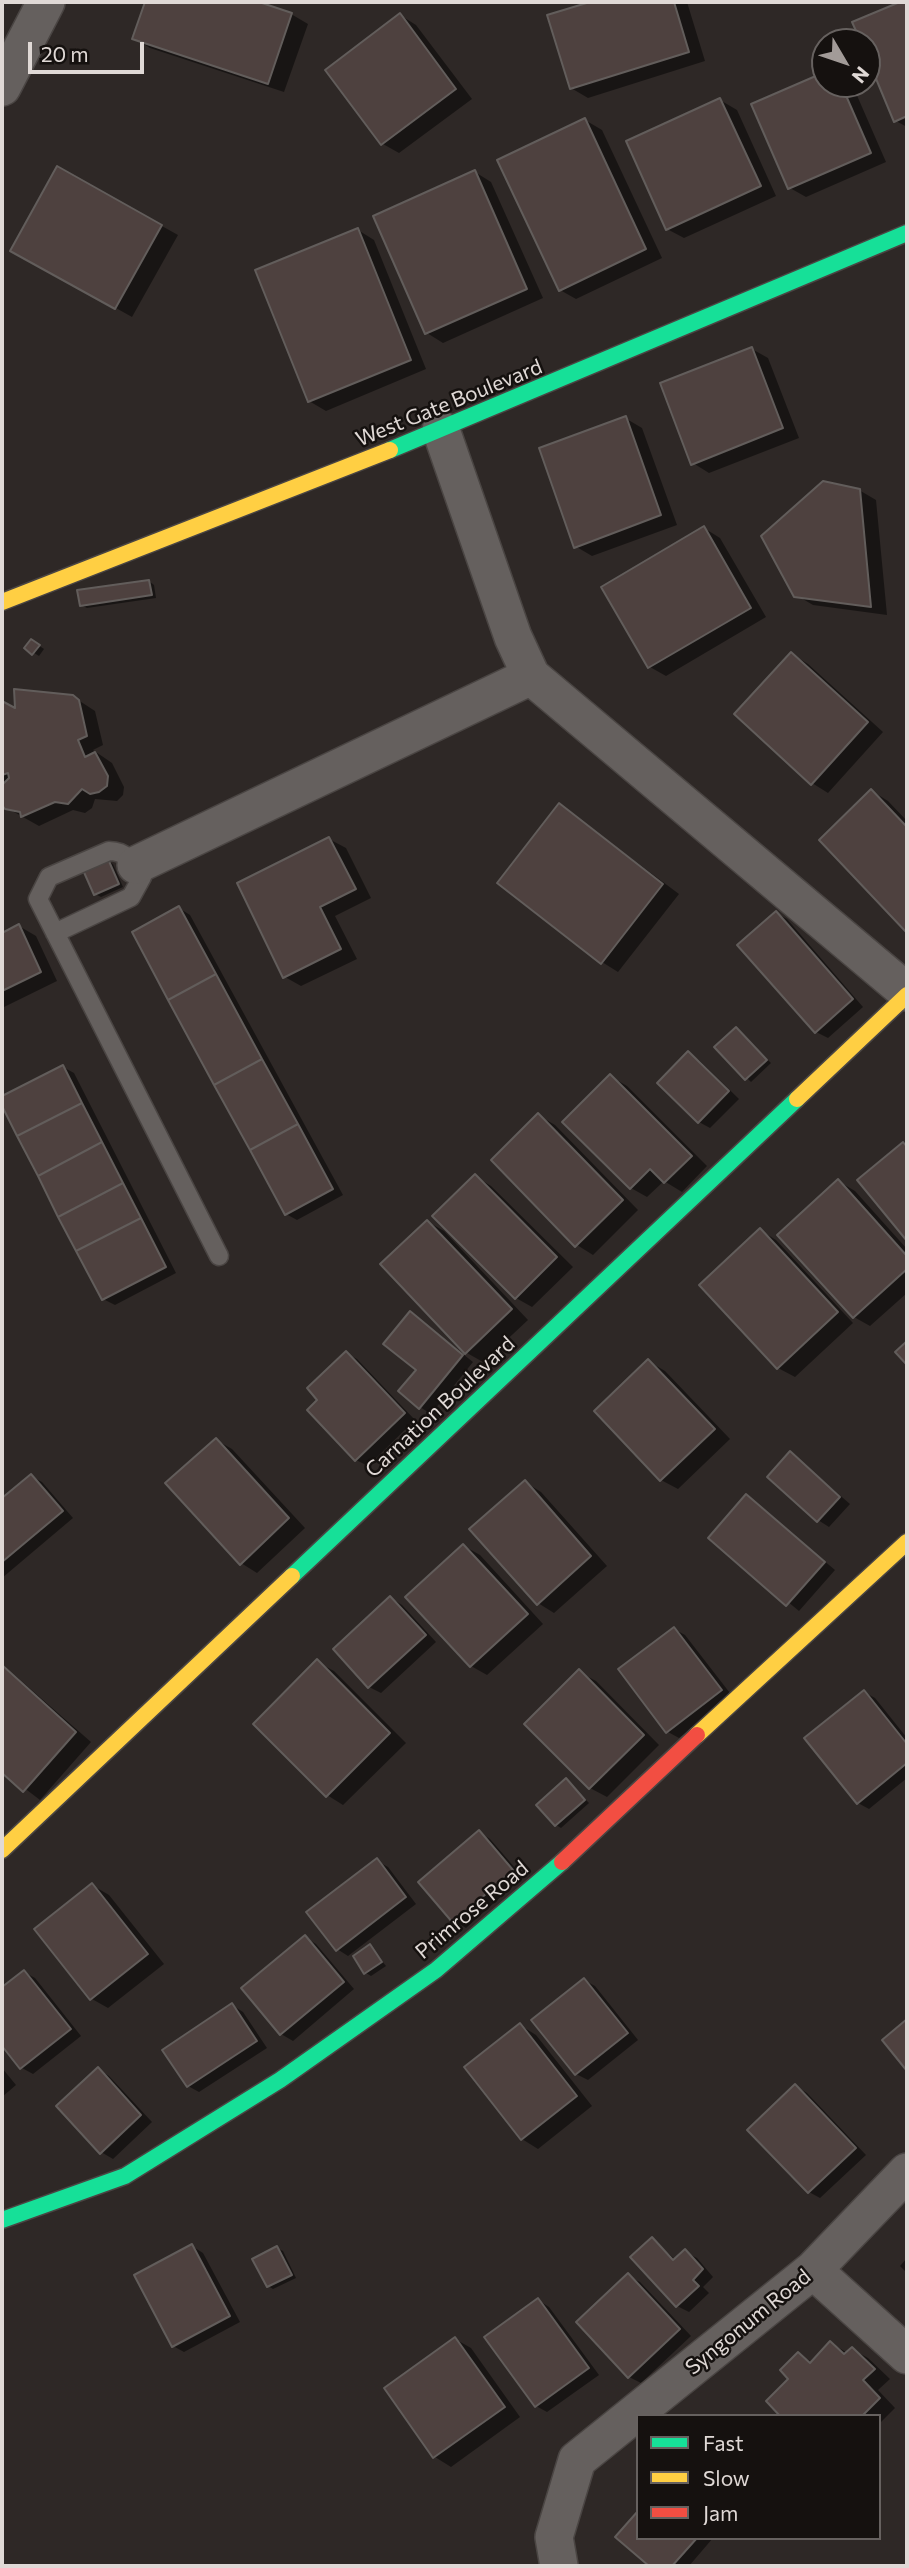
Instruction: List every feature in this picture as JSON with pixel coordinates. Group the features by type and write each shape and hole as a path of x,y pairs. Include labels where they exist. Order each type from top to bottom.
{"street":[{"path":"2,87 46,2"},
{"name":"West Gate Boulevard","path":"2,602 441,430 907,233"},
{"path":"441,430 513,637 531,676 907,994"},
{"path":"136,865 531,676"},
{"name":"Carnation Boulevard","path":"2,1850 907,994"},
{"name":"Primrose Road","path":"2,2220 125,2176 280,2080 436,1970 572,1853 845,1596 907,1542"},
{"name":"Syngonum Road","path":"559,2566 554,2538 578,2460 813,2270 907,2172"},
{"path":"813,2270 907,2355"}],"lane":[{"path":"55,933 131,897 142,877 136,865 118,851 110,850 49,877 38,900 219,1256"}],"building":[{"path":"145,2 259,2 292,13 268,84 132,39"},
{"path":"590,2 674,2 689,52 570,89 547,15"},
{"path":"900,2 907,2 907,116 894,122 881,91 881,28 855,28 852,22"},
{"path":"400,13 456,89 381,145 325,70"},
{"path":"811,78 811,98 847,98 871,153 788,189 751,104"},
{"path":"720,98 761,186 666,230 626,141"},
{"path":"585,118 646,249 559,291 497,160"},
{"path":"57,166 162,225 115,309 10,251"},
{"path":"475,170 527,289 425,334 373,216"},
{"path":"358,228 411,360 308,402 255,270"},
{"path":"752,347 783,428 691,465 660,383"},
{"path":"626,416 661,515 574,548 539,448"},
{"path":"823,481 860,489 871,607 794,597 761,536"},
{"path":"704,526 751,608 648,668 601,587"},
{"path":"149,580 152,595 80,606 77,590"},
{"path":"31,639 40,645 32,655 24,648"},
{"path":"791,652 868,722 811,785 734,714"},
{"path":"14,689 73,695 79,700 87,736 78,740 85,757 95,752 108,776 107,786 90,794 82,789 68,804 55,802 21,817 20,812 5,809 2,805 2,785 9,778 8,773 2,775 2,701 15,708"},
{"path":"871,789 907,827 907,933 819,840"},
{"path":"559,803 663,884 601,964 497,883"},
{"path":"329,837 356,889 320,907 341,949 283,978 237,883"},
{"path":"108,859 119,884 94,895 83,870"},
{"path":"179,906 216,974 168,1000 132,932"},
{"path":"776,911 853,999 815,1033 737,945"},
{"path":"19,924 41,972 2,991 2,933"},
{"path":"216,974 262,1059 214,1085 168,1000"},
{"path":"736,1027 767,1060 745,1080 714,1047"},
{"path":"688,1051 729,1091 698,1123 657,1083"},
{"path":"262,1059 298,1124 250,1150 214,1085"},
{"path":"63,1065 82,1103 17,1136 2,1106 2,1096"},
{"path":"610,1074 692,1156 664,1183 650,1169 630,1189 562,1122"},
{"path":"82,1103 102,1142 38,1176 17,1136"},
{"path":"538,1113 623,1200 575,1247 491,1160"},
{"path":"298,1124 333,1189 285,1215 250,1150"},
{"path":"102,1142 123,1183 58,1217 38,1176"},
{"path":"903,1142 907,1147 907,1241 857,1180"},
{"path":"475,1174 557,1257 515,1299 432,1216"},
{"path":"838,1179 907,1256 907,1269 853,1318 777,1235"},
{"path":"123,1183 141,1218 76,1251 58,1217"},
{"path":"141,1218 166,1267 102,1300 76,1251"},
{"path":"427,1220 512,1309 465,1354 380,1264"},
{"path":"760,1228 838,1312 777,1369 699,1285"},
{"path":"410,1311 463,1355 419,1409 398,1391 416,1370 383,1344"},
{"path":"907,1341 907,1365 895,1352"},
{"path":"346,1351 405,1413 355,1461 307,1410 317,1400 307,1388"},
{"path":"648,1359 715,1429 660,1481 594,1411"},
{"path":"216,1438 289,1518 240,1565 165,1483"},
{"path":"790,1451 840,1497 817,1522 767,1477"},
{"path":"31,1474 63,1511 2,1562 2,1498"},
{"path":"525,1480 591,1556 537,1605 469,1529"},
{"path":"746,1494 825,1562 786,1606 708,1538"},
{"path":"463,1544 528,1614 470,1667 405,1597"},
{"path":"390,1596 426,1635 368,1688 333,1649"},
{"path":"674,1627 722,1690 666,1733 618,1669"},
{"path":"317,1659 390,1733 326,1797 253,1724"},
{"path":"2,1665 76,1732 23,1792 2,1773"},
{"path":"579,1669 644,1735 589,1789 524,1724"},
{"path":"864,1690 907,1744 907,1763 857,1804 804,1738"},
{"path":"566,1778 585,1800 555,1826 536,1805"},
{"path":"479,1830 513,1870 453,1923 418,1882"},
{"path":"377,1858 406,1897 336,1951 306,1912"},
{"path":"92,1883 148,1954 90,2000 34,1929"},
{"path":"305,1935 344,1982 280,2035 241,1988"},
{"path":"370,1944 382,1962 364,1974 353,1956"},
{"path":"24,1970 71,2029 20,2069 2,2046 2,1987"},
{"path":"584,1978 628,2033 575,2075 531,2020"},
{"path":"232,2003 257,2041 187,2087 162,2050"},
{"path":"907,2019 907,2071 882,2040"},
{"path":"520,2023 577,2096 521,2140 464,2067"},
{"path":"98,2067 141,2115 100,2154 56,2106"},
{"path":"795,2084 856,2148 808,2193 747,2130"},
{"path":"652,2237 673,2260 685,2249 703,2269 693,2280 699,2286 676,2307 630,2257"},
{"path":"192,2244 230,2316 172,2347 134,2275"},
{"path":"277,2246 292,2275 267,2287 252,2259"},
{"path":"628,2273 680,2329 628,2378 576,2322"},
{"path":"538,2298 589,2368 535,2407 484,2337"},
{"path":"455,2337 505,2407 433,2458 384,2388"},
{"path":"830,2341 844,2354 852,2347 875,2369 863,2380 880,2398 864,2414 778,2414 766,2401 788,2379 780,2370 798,2352 810,2363"},
{"path":"636,2513 636,2540 695,2540 672,2566 649,2566 615,2537"}],"traffic: fast":[{"path":"390,450 907,233"},
{"path":"292,1576 797,1099"},
{"path":"2,2220 125,2176 280,2080 436,1970 562,1862"}],"traffic: slow":[{"path":"2,602 390,450"},
{"path":"797,1099 907,995"},
{"path":"697,1735 907,1542"},
{"path":"2,1850 292,1576"}],"traffic: jam":[{"path":"562,1862 697,1735"}]}
